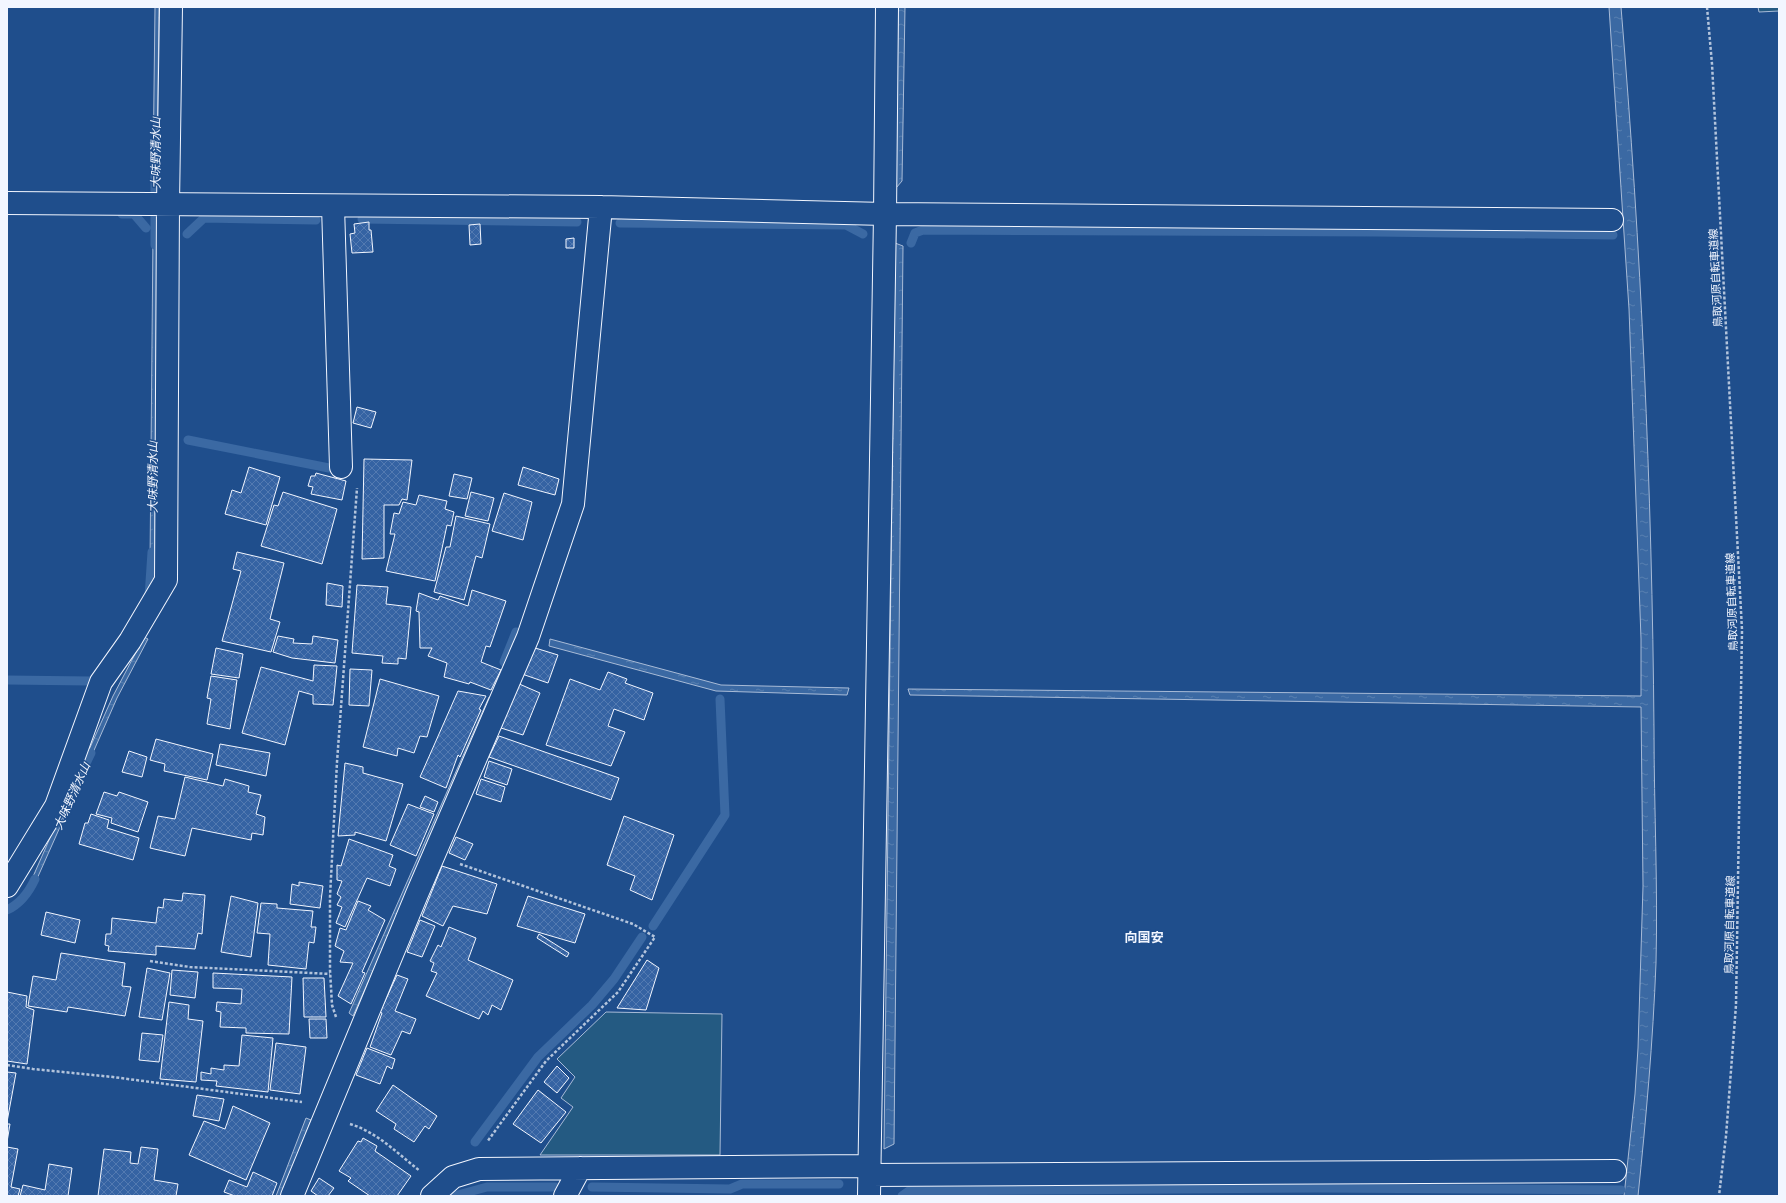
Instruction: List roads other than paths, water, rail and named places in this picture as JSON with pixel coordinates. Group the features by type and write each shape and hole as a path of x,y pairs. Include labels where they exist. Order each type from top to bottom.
{"street":[{"path":"7,886 56,806 101,682 130,641 166,580 168,204 171,7"},
{"path":"869,1179 885,214 886,7"},
{"path":"7,203 601,207 885,214 1612,220"},
{"path":"333,206 341,467"},
{"path":"292,1196 356,1039 528,637 573,504 601,207"},
{"path":"565,1196 580,1168"},
{"path":"436,1192 453,1176 479,1169 580,1168 869,1179 1615,1172"}],"water":[{"path":"155,7 159,7 157,173 153,173"},
{"path":"898,7 905,7 902,181 896,188"},
{"path":"1609,7 1621,7 1628,97 1640,278 1651,549 1656,963 1649,1080 1638,1196 1624,1196 1635,1094 1638,1048 1643,886 1641,707 910,695 908,689 1641,696 1641,639 1629,309"},
{"path":"153,233 157,233 155,564 150,564"},
{"path":"895,243 903,246 894,1144 884,1149"},
{"path":"144,637 148,639 117,698 88,764 84,761 113,696"},
{"path":"550,639 721,685 849,688 847,695 716,691 549,646"},
{"path":"489,697 494,699 353,1016 349,1013"},
{"path":"75,781 80,782 32,890 28,888"},
{"path":"306,1118 311,1120 281,1196 276,1196"}],"waterway":[{"name":"大味野清水山","path":"155,162 155,245"},
{"path":"122,214 134,214 146,228"},
{"path":"187,234 204,218 316,220"},
{"path":"362,219 577,222"},
{"path":"620,223 846,225 863,234"},
{"path":"911,243 915,233 923,230 1377,232 1613,235"},
{"path":"188,440 329,468"},
{"name":"大味野清水山","path":"149,597 152,552"},
{"path":"504,662 516,632"},
{"path":"7,680 90,681"},
{"path":"653,926 725,815 720,699"},
{"name":"大味野清水山","path":"72,792 91,753"},
{"name":"大味野清水山","path":"7,910 24,897 35,879"},
{"path":"475,1142 538,1057 592,1005 614,979 642,937"},
{"path":"592,1187 730,1189 742,1184 839,1184"},
{"path":"454,1196 487,1187 555,1187"},
{"path":"902,1196 909,1191 1318,1188 1621,1190"}],"district":[{"name":"向国安","path":"1144,937"}]}
